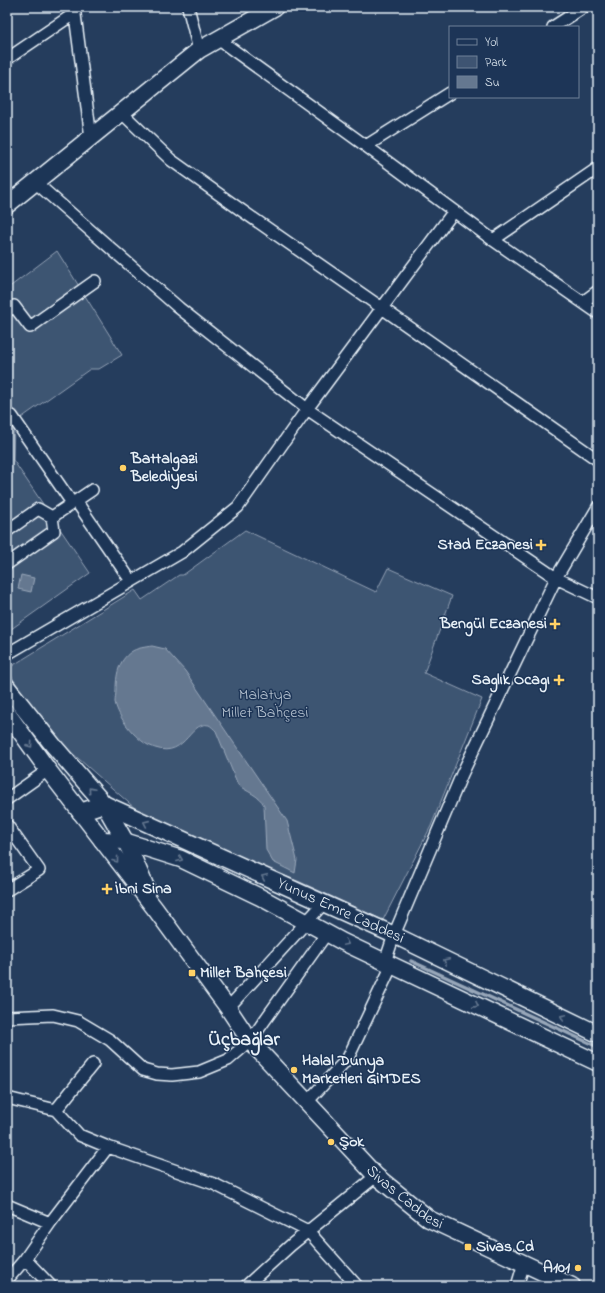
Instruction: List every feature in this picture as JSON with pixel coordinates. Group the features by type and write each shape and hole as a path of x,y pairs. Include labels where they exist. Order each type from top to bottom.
{"main road":[{"path":"7,205 199,50 275,7"},
{"path":"7,686 53,745 104,804 124,841 156,910"},
{"path":"7,713 48,770 156,910"},
{"path":"80,812 104,804"},
{"name":"Yunus Emre Caddesi","path":"104,804 394,936 598,1034"},
{"name":"Yunus Emre Caddesi","path":"102,840 124,841 181,859 260,897 327,933 598,1063"},
{"name":"Sivas Caddesi","path":"156,910 228,1008 250,1041 376,1176 429,1218 572,1286"}],"street":[{"path":"188,7 199,50"},
{"path":"555,26 584,7"},
{"path":"7,59 74,10 91,138"},
{"path":"218,39 493,240 598,313"},
{"path":"366,146 449,94"},
{"path":"121,112 171,160 240,210 598,460"},
{"path":"493,240 598,168"},
{"path":"35,182 179,308 307,409 556,578 598,598"},
{"path":"7,654 182,552 238,507 307,409 454,211"},
{"path":"7,311 14,306 30,327 95,281"},
{"path":"583,302 598,291"},
{"path":"12,416 131,582"},
{"path":"52,517 92,490"},
{"path":"307,1102 348,1058 389,963 394,936 462,774 556,578 598,507"},
{"path":"7,530 38,509 52,517"},
{"path":"7,564 54,531 52,517"},
{"path":"7,799 48,770"},
{"path":"7,825 39,870 7,890"},
{"path":"228,1008 323,904"},
{"path":"7,1016 53,1014 78,1021 110,1040 143,1070 172,1076 199,1072 228,1060 250,1041 327,933"},
{"path":"56,1110 94,1064"},
{"path":"7,1098 56,1110 79,1135 108,1147 214,1184 308,1231 356,1286"},
{"path":"7,1280 25,1259 50,1223 108,1147"},
{"path":"246,1286 308,1231 376,1176"},
{"path":"7,1205 50,1223"},
{"path":"25,1259 51,1286"},
{"path":"517,1286 524,1263"}],"green space":[{"path":"57,251 122,355 99,369 90,369 14,423 13,460 90,573 7,632 7,289"},
{"name":"Malatya Millet Bahçesi","path":"245,530 376,592 388,568 452,596 424,673 482,699 431,826 383,920 137,810 63,745 32,709 7,669 135,590 142,600 179,575 183,575"}],"water":[{"path":"21,575 34,578 31,592 18,589"},
{"path":"152,646 165,649 185,671 287,821 297,860 295,873 273,862 266,850 264,805 256,796 238,785 216,731 209,725 202,725 178,746 171,749 161,749 143,742 123,721 115,702 119,669 123,660 131,652"}],"waterway":[{"path":"411,961 598,1047"}],"place":[{"name":"Battalgazi Belediyesi","path":"123,468"},
{"name":"Stad Eczanesi","path":"541,545"},
{"name":"Bengül Eczanesi","path":"555,624"},
{"name":"Saglık Ocagı","path":"559,680"},
{"name":"İbni Sina","path":"107,889"},
{"name":"Millet Bahçesi","path":"192,973"},
{"name":"Halal Dunya Marketleri GiMDES","path":"294,1070"},
{"name":"Şok","path":"331,1142"},
{"name":"Sivas Cd","path":"468,1247"},
{"name":"A101","path":"578,1268"}],"district":[{"name":"Üçbağlar","path":"244,1040"}]}
